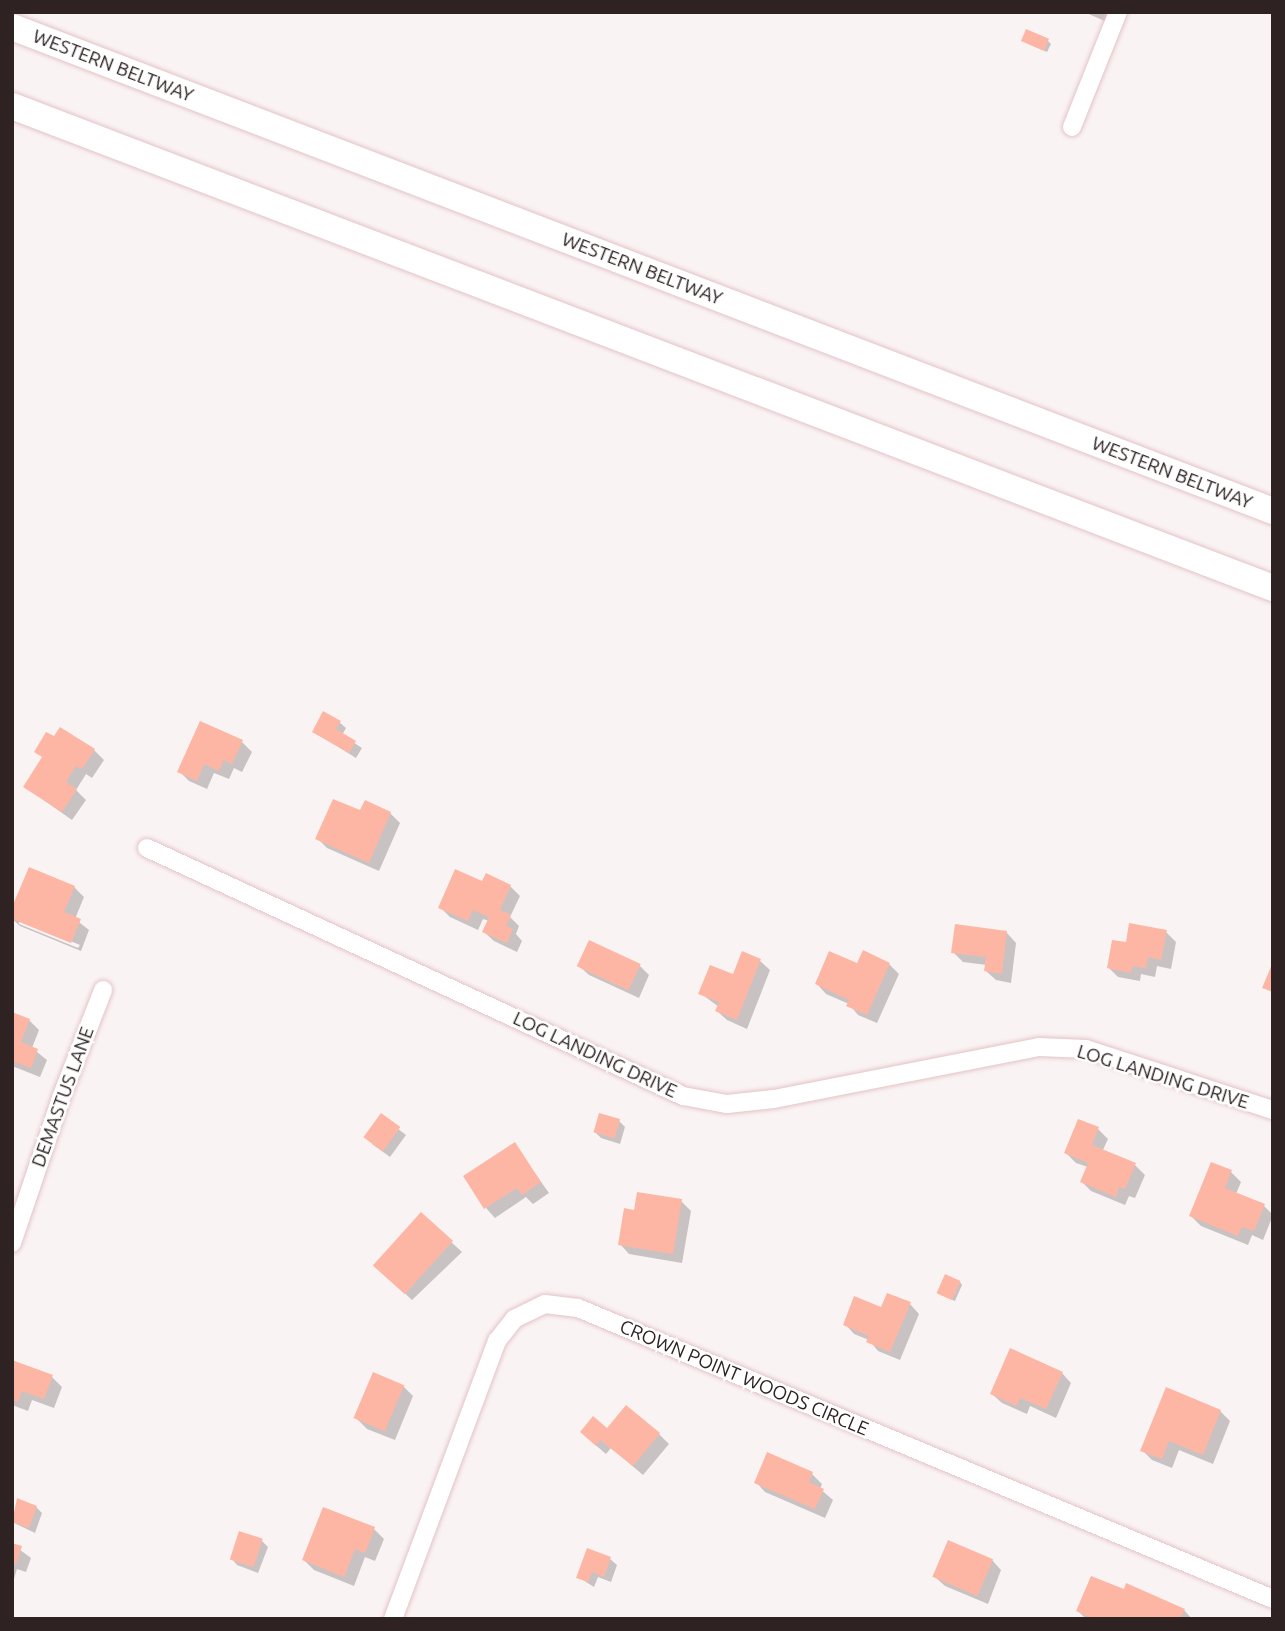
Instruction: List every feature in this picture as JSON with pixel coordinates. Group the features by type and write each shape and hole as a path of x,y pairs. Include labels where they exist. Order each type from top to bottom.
{"highway":[{"name":"WESTERN BELTWAY","path":"12,27 1273,512"},
{"path":"12,106 1273,588"}],"street":[{"path":"1072,127 1118,12"},
{"name":"LOG LANDING DRIVE","path":"147,848 683,1096 727,1104 774,1099 1039,1047 1086,1049 1273,1110"},
{"name":"DEMASTUS LANE","path":"12,1243 61,1098 103,990"},
{"name":"CROWN POINT WOODS CIRCLE","path":"393,1619 497,1341 514,1319 545,1304 578,1308 1273,1599"}],"building":[{"path":"1026,29 1049,39 1044,51 1021,41"},
{"path":"323,711 341,721 336,729 356,741 349,753 312,732"},
{"path":"200,721 243,740 232,764 224,760 219,771 204,764 197,781 177,772"},
{"path":"60,727 95,749 82,769 76,766 66,782 77,789 62,812 23,787 42,757 34,752 46,732 54,736"},
{"path":"333,799 360,810 365,800 391,812 369,863 315,839"},
{"path":"29,867 75,886 64,912 81,919 71,943 12,919 12,907"},
{"path":"455,869 482,881 486,873 511,885 500,910 511,915 506,926 513,929 507,943 482,932 489,917 473,910 468,921 438,908"},
{"path":"1129,923 1167,930 1161,960 1148,957 1146,968 1132,966 1131,973 1107,968 1112,940 1126,942"},
{"path":"955,924 1007,931 1002,974 984,971 986,957 951,953"},
{"path":"589,940 641,964 628,990 577,966"},
{"path":"863,950 890,963 867,1015 846,1006 849,1000 815,984 829,951 857,963"},
{"path":"742,951 761,959 737,1020 715,1011 719,1002 698,994 710,965 733,974"},
{"path":"1273,962 1273,992 1262,988"},
{"path":"12,1012 30,1019 21,1042 38,1049 31,1068 12,1061"},
{"path":"381,1113 400,1127 383,1151 363,1137"},
{"path":"599,1113 620,1119 615,1138 593,1132"},
{"path":"1078,1119 1099,1127 1092,1145 1136,1163 1125,1189 1119,1187 1116,1197 1080,1182 1088,1163 1064,1153"},
{"path":"515,1142 541,1182 522,1195 517,1188 484,1209 463,1176"},
{"path":"1211,1162 1232,1170 1225,1188 1265,1204 1254,1231 1242,1227 1238,1236 1189,1216"},
{"path":"637,1192 682,1199 673,1254 618,1245 624,1208 634,1210"},
{"path":"421,1212 453,1241 405,1294 373,1266"},
{"path":"945,1274 961,1281 952,1300 936,1293"},
{"path":"887,1293 911,1302 890,1352 866,1342 869,1336 843,1325 854,1296 881,1307"},
{"path":"1010,1348 1063,1372 1046,1409 1020,1398 1017,1406 990,1394"},
{"path":"12,1360 53,1375 44,1399 22,1391 18,1402 12,1400"},
{"path":"373,1372 404,1385 385,1431 353,1418"},
{"path":"1166,1387 1221,1410 1203,1455 1169,1441 1162,1459 1140,1451"},
{"path":"626,1405 660,1433 633,1466 600,1440 596,1446 580,1432 593,1416 607,1428"},
{"path":"767,1452 813,1472 809,1482 824,1489 815,1509 754,1483"},
{"path":"17,1498 37,1506 29,1528 12,1522"},
{"path":"323,1507 375,1527 365,1553 355,1549 344,1577 302,1560"},
{"path":"239,1531 263,1539 254,1567 230,1560"},
{"path":"948,1540 993,1559 977,1596 932,1577"},
{"path":"12,1543 22,1546 16,1564 12,1562"},
{"path":"587,1548 611,1557 604,1577 592,1572 588,1582 576,1578"},
{"path":"1091,1576 1124,1589 1126,1583 1185,1609 1180,1619 1093,1619 1076,1611"}]}
